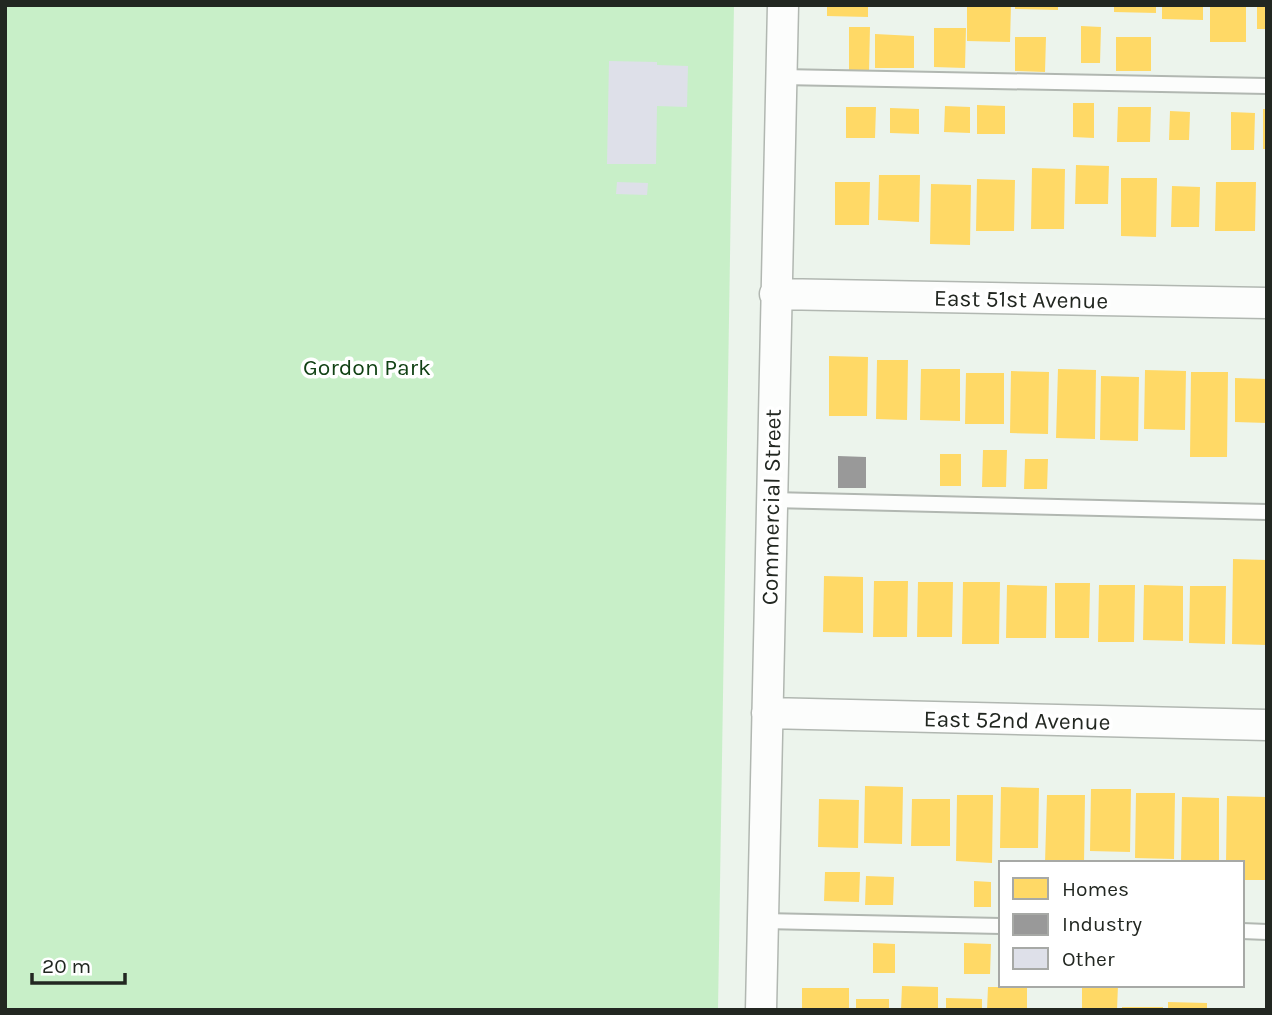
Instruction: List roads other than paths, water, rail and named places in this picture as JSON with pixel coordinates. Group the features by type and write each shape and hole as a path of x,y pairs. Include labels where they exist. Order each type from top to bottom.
{"street":[{"name":"Commercial Street","path":"761,1010 783,5"},
{"name":"East 51st Avenue","path":"775,294 1267,303"},
{"name":"East 52nd Avenue","path":"767,713 1267,725"}],"lane":[{"path":"781,76 1267,86"},
{"path":"772,500 1267,512"},
{"path":"763,921 999,926"},
{"path":"1244,931 1267,932"}],"park label":[{"name":"Gordon Park","path":"367,367"}]}
